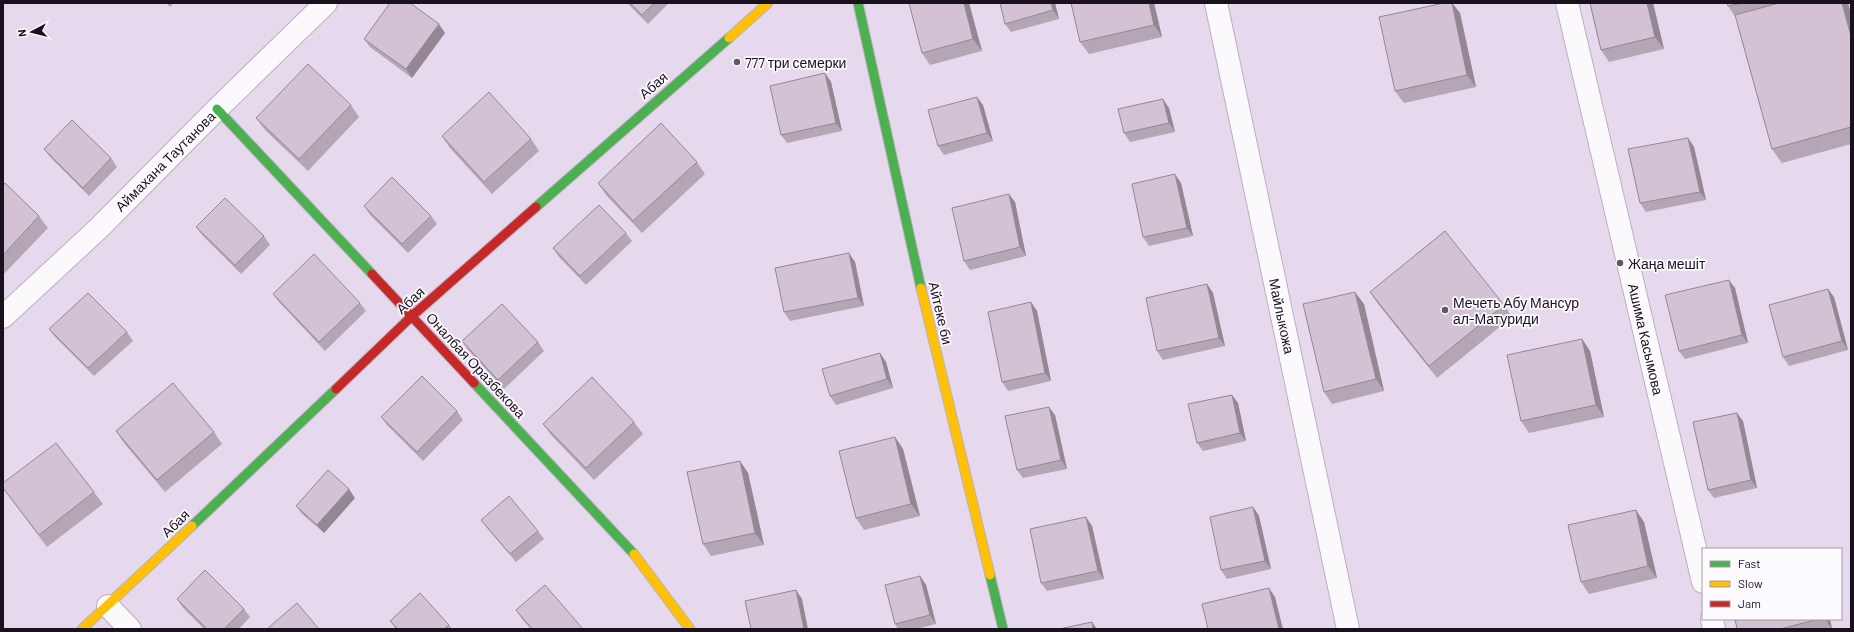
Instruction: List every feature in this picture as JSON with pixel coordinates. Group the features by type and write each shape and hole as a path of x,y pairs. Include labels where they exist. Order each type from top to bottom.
{"street":[{"name":"Аймахана Таутанова","path":"3,318 98,228 326,3"},
{"name":"Абая","path":"82,629 108,606 412,316 768,3"},
{"name":"Айтеке би","path":"858,3 924,302 1003,629"},
{"name":"Майлыкожа","path":"1216,3 1348,629"},
{"name":"Ашима Касымова","path":"1567,3 1702,578"},
{"name":"Оналбая Оразбекова","path":"217,109 636,556 690,629"},
{"path":"108,606 130,629"}],"building":[{"path":"390,3 410,3 439,24 406,69 364,39"},
{"path":"630,3 654,3 642,15"},
{"path":"909,3 964,3 973,39 922,53"},
{"path":"1000,3 1051,3 1053,10 1005,24"},
{"path":"1071,3 1149,3 1154,25 1080,42"},
{"path":"1444,3 1452,3 1467,75 1395,91 1379,17"},
{"path":"1590,3 1647,3 1655,37 1601,50"},
{"path":"1727,3 1743,3 1728,6"},
{"path":"1779,3 1842,3 1851,36 1851,127 1772,149 1735,15"},
{"path":"308,64 351,105 299,159 256,118"},
{"path":"825,73 836,123 781,135 770,86"},
{"path":"489,92 531,139 484,182 442,136"},
{"path":"977,97 987,133 938,146 928,110"},
{"path":"1163,99 1169,123 1124,133 1118,109"},
{"path":"72,120 111,158 83,188 44,149"},
{"path":"661,123 697,162 633,221 598,183"},
{"path":"1688,138 1700,192 1640,203 1628,149"},
{"path":"1175,174 1187,228 1143,237 1132,184"},
{"path":"392,177 431,216 402,244 364,206"},
{"path":"5,183 39,216 3,255 3,186"},
{"path":"1009,194 1020,247 964,261 952,208"},
{"path":"225,198 264,236 235,265 196,227"},
{"path":"599,205 626,233 580,276 553,248"},
{"name":"Мечеть Абу Мансур ал-Матуриди","path":"1445,231 1504,305 1429,366 1370,292"},
{"path":"849,253 858,298 784,312 775,268"},
{"path":"314,254 360,303 319,342 273,294"},
{"path":"1729,280 1742,335 1679,351 1665,295"},
{"path":"1207,284 1219,338 1157,351 1146,298"},
{"path":"1828,289 1842,341 1783,357 1769,305"},
{"path":"1355,292 1376,379 1324,392 1303,304"},
{"path":"88,293 127,332 88,368 49,329"},
{"path":"1031,302 1045,373 1002,382 988,312"},
{"path":"502,304 538,342 498,380 462,341"},
{"path":"1582,339 1596,405 1521,421 1507,355"},
{"path":"880,353 887,379 830,396 822,369"},
{"path":"422,376 457,411 417,452 381,417"},
{"path":"592,377 634,422 586,468 543,424"},
{"path":"173,383 214,432 157,480 116,431"},
{"path":"1232,395 1240,433 1197,443 1188,404"},
{"path":"1049,407 1061,460 1017,470 1005,416"},
{"path":"1737,413 1751,480 1708,490 1693,422"},
{"path":"895,437 911,504 856,518 839,451"},
{"path":"56,443 94,492 39,535 3,488 3,483"},
{"path":"740,461 755,533 703,544 687,472"},
{"path":"328,470 349,489 317,525 296,506"},
{"path":"509,496 538,531 510,554 481,520"},
{"path":"1253,507 1265,561 1221,570 1210,517"},
{"path":"1636,510 1648,566 1581,582 1568,525"},
{"path":"1086,517 1098,571 1041,583 1030,529"},
{"path":"205,570 244,609 224,629 207,629 177,599"},
{"path":"920,576 930,615 895,624 885,585"},
{"path":"545,585 583,629 532,629 516,610"},
{"path":"1269,588 1279,629 1208,629 1202,604"},
{"path":"796,590 804,629 751,629 745,601"},
{"path":"420,593 449,625 444,629 398,629 390,621"},
{"path":"297,603 319,629 267,629"},
{"path":"1735,620 1815,620 1780,629 1737,629"},
{"path":"1092,622 1093,629 1059,629"}],"traffic: fast":[{"path":"858,3 921,288"},
{"path":"536,207 729,38"},
{"path":"217,109 372,274"},
{"path":"474,383 634,554"},
{"path":"192,526 336,389"},
{"path":"990,575 1003,629"}],"traffic: slow":[{"path":"729,38 768,3"},
{"path":"921,288 990,575"},
{"path":"82,629 192,526"},
{"path":"634,554 690,629"}],"traffic: jam":[{"path":"336,389 412,316 536,207"},
{"path":"372,274 474,383"}],"place":[{"name":"777 три семерки","path":"737,62"},
{"name":"Жаңа мешіт","path":"1620,263"},
{"name":"Мечеть Абу Мансур ал-Матуриди","path":"1445,310"}]}
